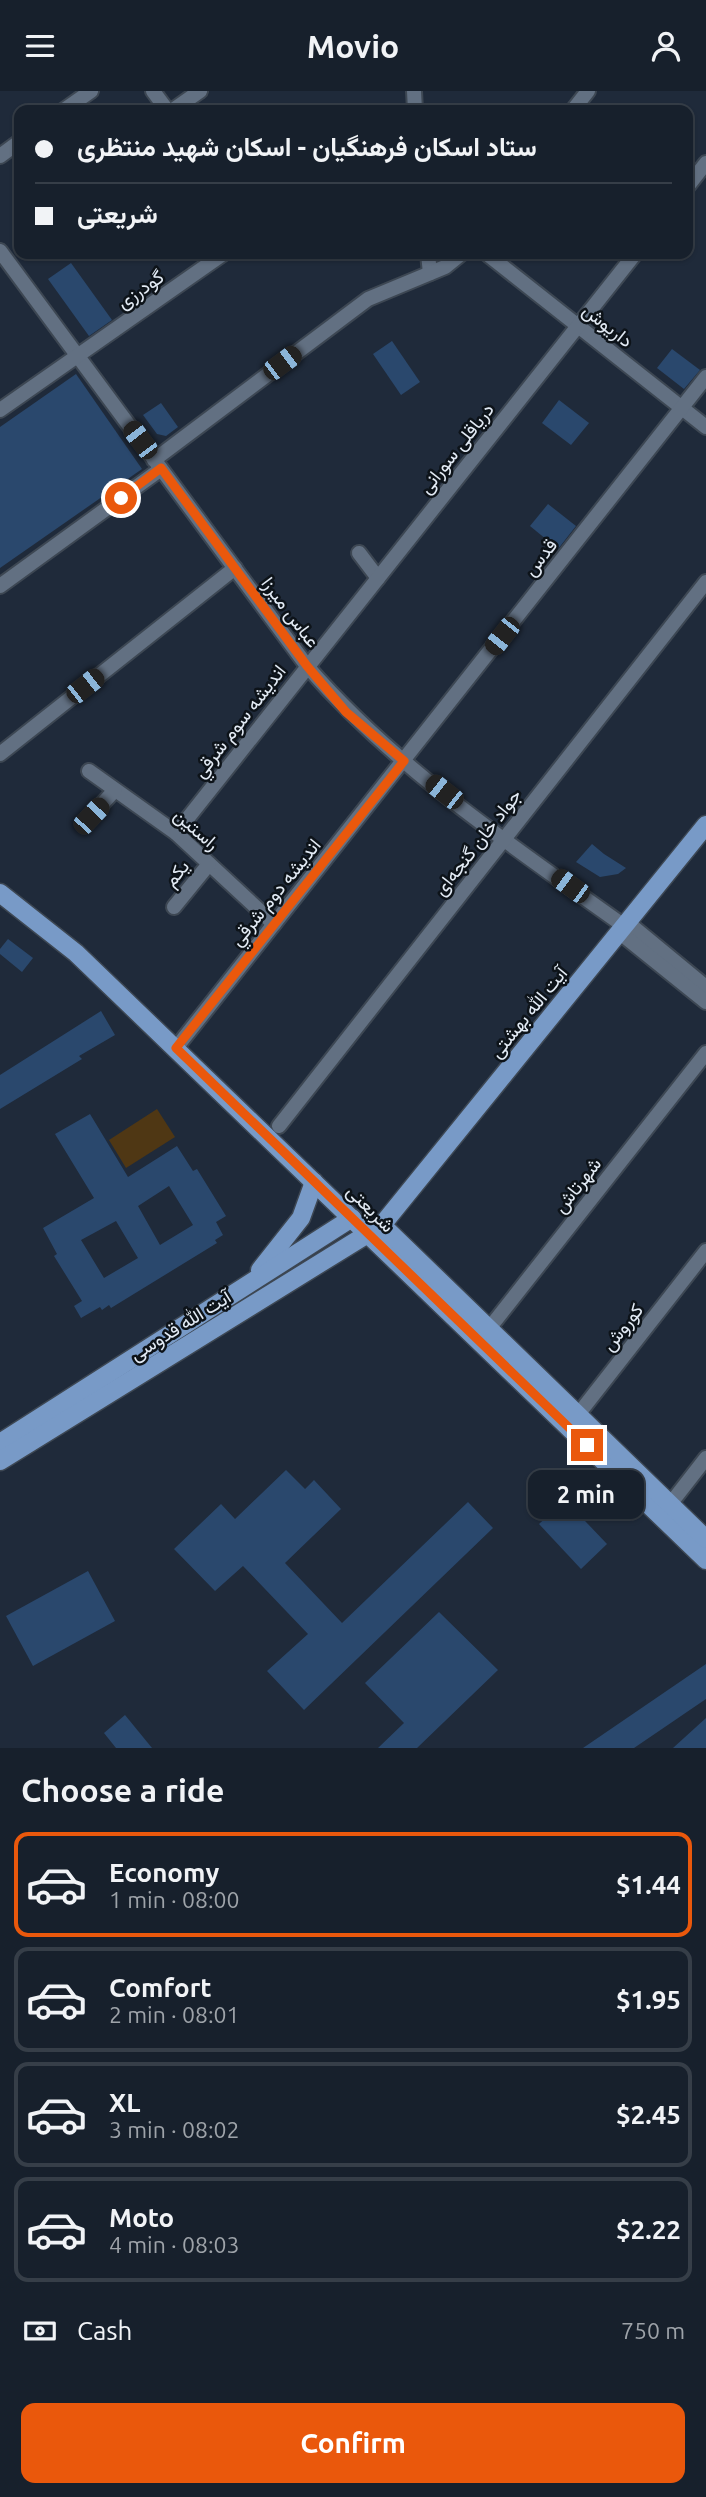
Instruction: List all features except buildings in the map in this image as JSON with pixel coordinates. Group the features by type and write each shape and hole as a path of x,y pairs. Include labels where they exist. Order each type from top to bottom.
{"main road":[{"name":"آیت الله بهشتی","path":"374,1229 621,925 706,825"},
{"name":"شریعتی","path":"0,893 76,953 176,1048 274,1132 314,1182 352,1218 374,1229 484,1335 665,1510 706,1560"},
{"path":"247,1285 290,1234 305,1208 314,1182"},
{"name":"آیت الله قدوسی","path":"0,1461 28,1435 247,1285 352,1218"},
{"name":"آیت الله قدوسی","path":"0,1443 28,1435 374,1229"},
{"name":"شریعتی","path":"665,1510 706,1539"}],"street":[{"path":"71,105 91,91"},
{"path":"180,105 200,91"},
{"path":"577,105 588,91"},
{"path":"693,180 706,163"},
{"name":"عباس میرزا","path":"0,251 307,666 346,712 404,761 621,925"},
{"name":"گودرزی","path":"0,410 216,259"},
{"path":"429,259 430,272"},
{"path":"0,586 368,299 445,267 455,259"},
{"name":"داریوش","path":"493,259 706,427"},
{"name":"دریاقلی سورانی","path":"307,666 631,259"},
{"name":"قدس","path":"404,761 706,377"},
{"path":"359,553 378,577"},
{"path":"0,754 235,568"},
{"name":"جواد خان گنجه‌ای","path":"274,1132 706,582"},
{"name":"اندیشه سوم شرقي","path":"176,833 307,666"},
{"name":"انديشه دوم شرقي","path":"176,1048 404,761"},
{"name":"راستین","path":"89,771 176,833 274,924"},
{"path":"91,816 115,790"},
{"name":"یکم","path":"174,907 209,864"},
{"path":"621,925 706,987"},
{"path":"621,925 706,1002"},
{"name":"شهرتاش","path":"484,1335 706,1053"},
{"name":"کوروش","path":"573,1421 706,1251"},
{"path":"665,1510 706,1458"}],"shaded area":[{"path":"157,1109 175,1137 126,1168 109,1140"}],"route":[{"path":"121,498 161,468 307,666 346,712 404,761 176,1048 587,1445"}]}
